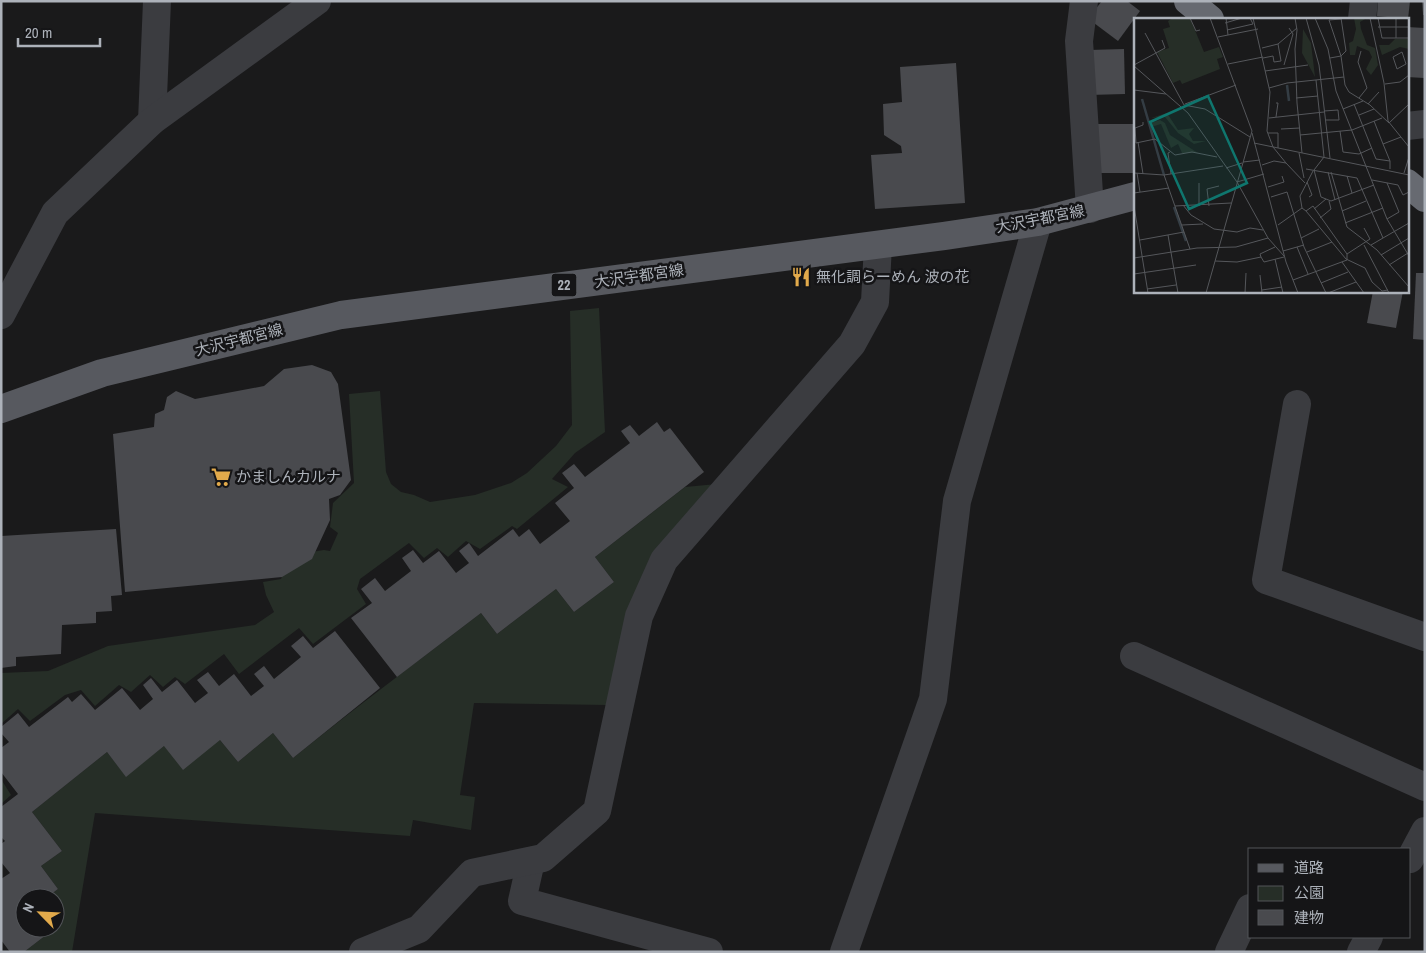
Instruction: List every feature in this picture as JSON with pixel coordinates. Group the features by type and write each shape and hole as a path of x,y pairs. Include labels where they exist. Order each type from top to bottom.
{"highway":[{"path":"1188,1 1209,18"},
{"path":"1408,184 1425,198"}],"main road":[{"name":"大沢宇都宮線","path":"1,409 102,373 341,315 878,245 1038,222 1134,196"}],"street":[{"path":"152,121 157,1"},
{"path":"1,315 55,213 152,121 317,1"},
{"path":"1084,1 1079,41 1090,209"},
{"path":"1362,18 1364,1"},
{"path":"1408,126 1425,124"},
{"path":"844,952 933,699 957,501 1038,222"},
{"path":"363,952 419,930 472,873 543,858 597,811 638,616 664,560 852,344 875,302 878,245"},
{"path":"1298,404 1266,580 1425,637"},
{"path":"1134,656 1425,787"},
{"path":"1411,857 1425,831"},
{"path":"530,861 522,901 709,952"},
{"path":"1228,952 1248,912"},
{"path":"1361,952 1368,938"}],"green space":[{"path":"599,308 605,432 575,453 552,479 568,487 517,529 512,526 480,549 466,541 448,557 437,548 424,558 409,543 360,579 357,589 366,604 313,644 299,628 239,674 224,654 185,684 175,677 163,687 150,675 131,692 119,685 95,706 81,690 65,695 30,721 18,709 1,724 1,673 48,671 108,646 255,625 274,612 266,595 263,582 281,579 285,568 305,553 330,551 338,533 330,527 333,503 354,483 349,394 380,391 386,472 391,484 401,492 430,502 475,495 511,483 527,473 556,446 572,425 570,311"},
{"path":"717,484 682,529 607,705 474,703 460,795 475,797 471,830 413,820 410,836 95,813 72,952 24,952 42,938 65,938 65,888 57,888 41,866 62,851 32,812 107,752 126,776 164,746 220,740 238,762 273,733 293,758 481,613 497,634 556,589 574,612 614,582 595,557 685,487"},
{"path":"1,779 11,795 1,804"}],"building":[{"path":"1102,1 1127,1 1140,11 1118,41 1094,23 1094,11"},
{"path":"1378,1 1410,1 1408,19 1377,16"},
{"path":"1422,1 1425,1 1425,15 1423,15"},
{"path":"1408,27 1425,28 1424,78 1408,77"},
{"path":"1124,49 1125,94 1089,95 1089,50"},
{"path":"956,63 965,203 875,209 871,155 902,153 901,146 884,135 883,104 902,102 900,67"},
{"path":"1095,124 1134,124 1134,173 1095,173"},
{"path":"1416,273 1425,273 1425,340 1413,339"},
{"path":"1373,292 1403,292 1396,328 1367,323"},
{"path":"312,365 331,372 338,384 351,480 340,495 329,499 330,520 312,559 282,577 125,592 113,434 154,427 155,414 164,410 167,397 176,391 195,399 264,386 284,369"},
{"path":"657,422 664,432 670,428 704,472 595,557 614,582 574,612 556,589 497,634 481,613 397,677 351,618 372,603 361,589 375,578 385,591 411,571 402,558 413,550 423,563 439,551 456,573 469,563 459,551 469,543 478,556 513,529 519,537 529,529 540,544 570,521 555,503 574,488 562,473 574,464 585,477 630,443 621,431 630,425 639,436"},
{"path":"116,529 122,595 111,596 112,611 96,612 96,623 62,625 61,654 16,657 16,666 1,668 1,536"},
{"path":"335,631 380,688 293,758 273,733 238,762 220,740 183,770 164,746 126,777 107,752 32,812 62,851 41,866 57,888 15,888 15,938 42,938 24,952 10,952 1,940 1,879 10,873 1,862 1,844 5,841 1,837 1,807 18,794 1,772 1,748 9,742 1,733 1,727 18,713 29,727 68,697 72,702 81,694 95,710 122,688 140,710 153,699 143,685 151,678 162,692 177,680 195,703 208,693 197,680 208,672 219,686 234,674 251,696 264,686 254,674 264,666 274,679 301,657 291,646 303,636 313,648"}],"place":[{"name":"無化調らーめん 波の花","path":"801,277"},
{"name":"かましんカルナ","path":"221,477"}]}
